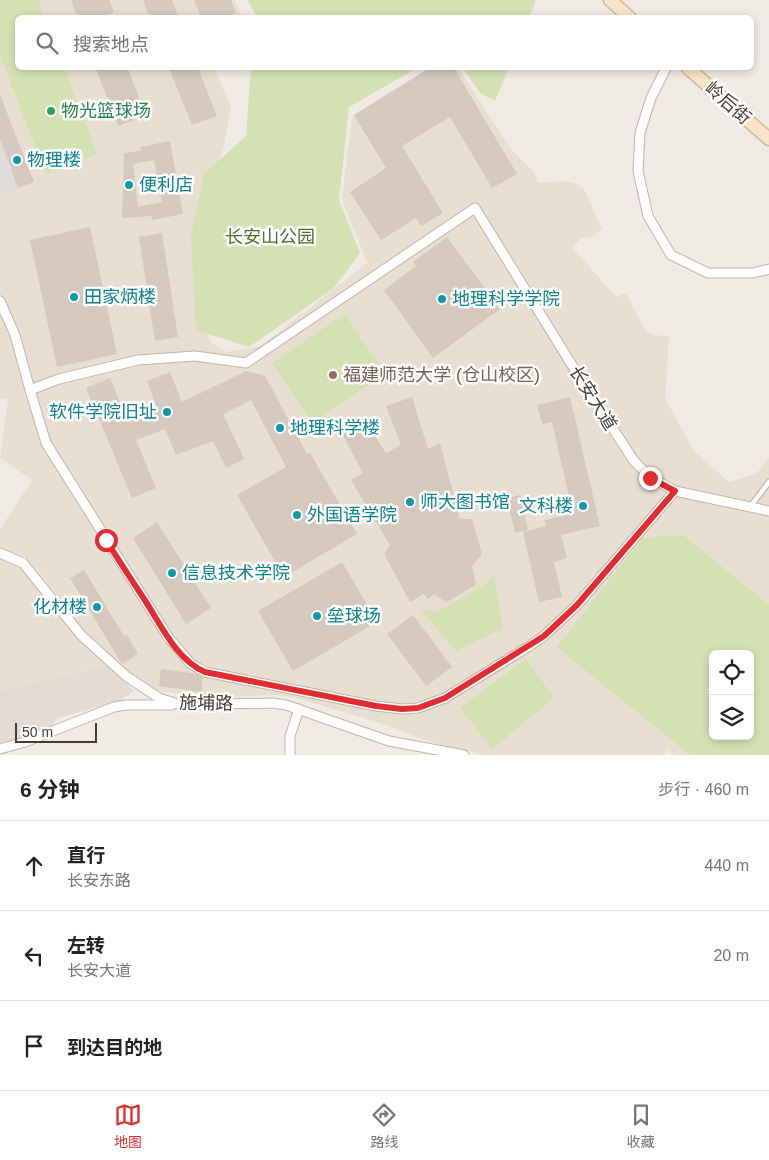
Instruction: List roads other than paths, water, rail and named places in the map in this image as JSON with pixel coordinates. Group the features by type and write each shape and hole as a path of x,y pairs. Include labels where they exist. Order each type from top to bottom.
{"street":[{"path":"610,0 627,15"},
{"path":"665,70 650,98 640,133 638,171 648,216 672,255 708,273 753,272 769,269"},
{"name":"岭后街","path":"690,70 769,140"},
{"name":"长安大道","path":"30,390 59,379 138,360 195,356 246,362 475,208 578,375 634,461 650,478 675,491 769,511"},
{"path":"0,301 15,334 46,443 168,637 191,664 205,672 376,706 402,709 418,708 445,698 544,636 577,605 675,491"},
{"name":"施埔路","path":"0,553 23,563 73,625 126,676 159,698 181,705 273,703 299,709 389,740 464,755"},
{"path":"0,749 25,742 126,704 181,705"},
{"path":"290,755 290,736 299,709"}],"lane":[{"path":"750,507 769,482"}],"place":[{"name":"物光篮球场","path":"51,111"},
{"name":"物理楼","path":"17,160"},
{"name":"便利店","path":"129,185"},
{"name":"田家炳楼","path":"74,297"},
{"name":"地理科学学院","path":"442,299"},
{"name":"福建师范大学 (仓山校区)","path":"333,375"},
{"name":"软件学院旧址","path":"167,412"},
{"name":"地理科学楼","path":"280,428"},
{"name":"师大图书馆","path":"410,502"},
{"name":"文科楼","path":"583,506"},
{"name":"外国语学院","path":"297,515"},
{"name":"信息技术学院","path":"172,573"},
{"name":"化材楼","path":"97,607"},
{"name":"垒球场","path":"317,616"}],"park label":[{"name":"长安山公园","path":"270,237"}]}
